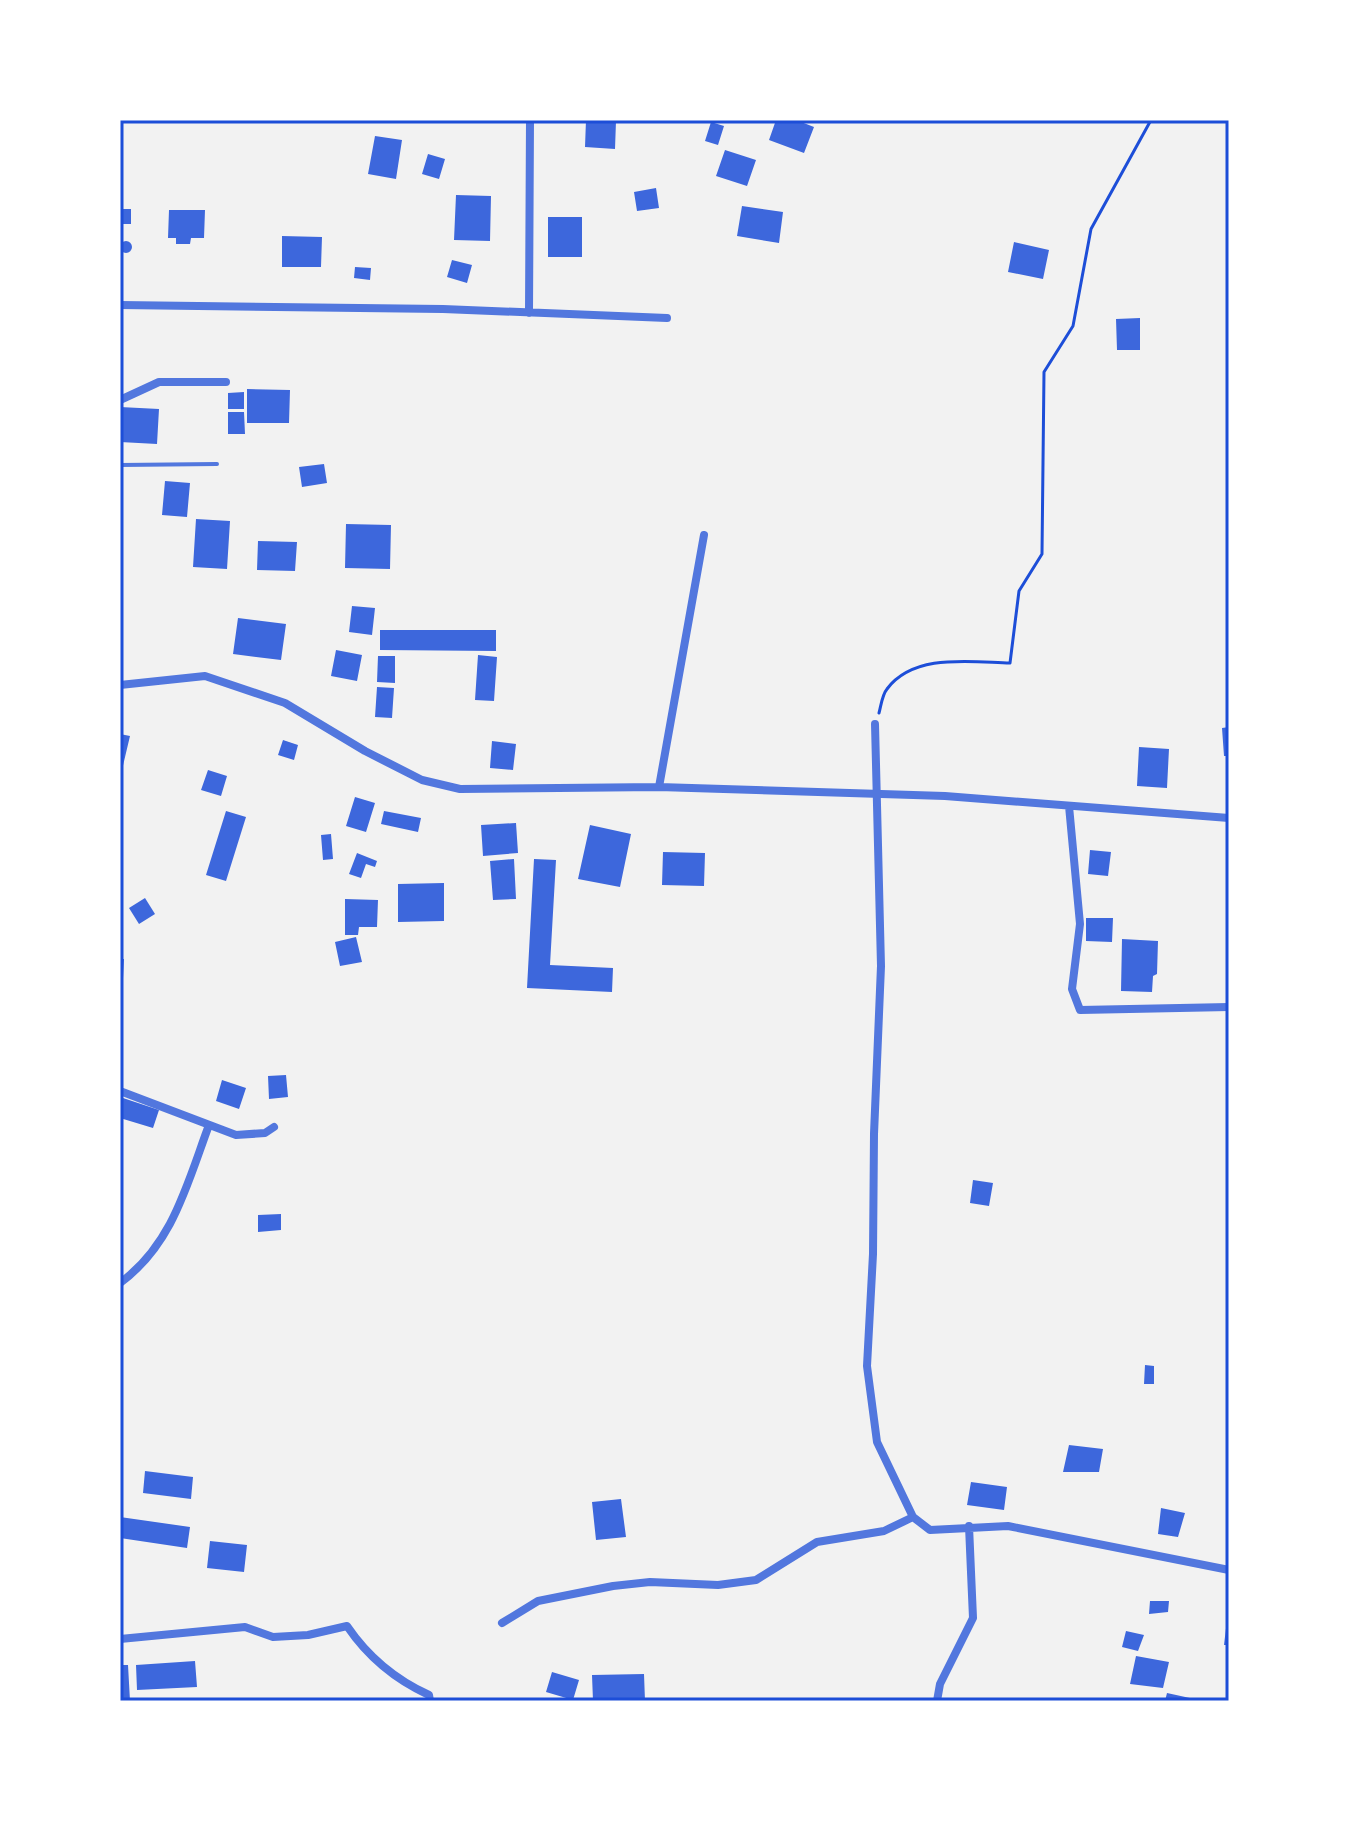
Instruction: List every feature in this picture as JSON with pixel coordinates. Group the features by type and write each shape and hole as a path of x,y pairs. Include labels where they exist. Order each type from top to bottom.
{"street":[{"path":"529,313 530,120"},
{"path":"120,305 443,309 667,318"},
{"path":"120,400 159,382 226,382"},
{"path":"659,787 704,535"},
{"path":"120,685 205,676 285,703 365,751 422,780 460,789 659,787 945,796 1229,818"},
{"path":"875,724 881,966 867,1366 877,1442 913,1517 930,1530 1008,1526 1229,1570"},
{"path":"1069,806 1080,924 1072,989 1080,1010 1229,1007"},
{"path":"120,1091 236,1135 265,1133 274,1127"},
{"path":"120,1283 136,1271 173,1222 209,1125"},
{"path":"502,1623 538,1601 613,1586 650,1582 718,1585 756,1580 817,1542 884,1531 913,1517"},
{"path":"937,1701 940,1684 973,1618 969,1526"},
{"path":"120,1639 245,1627 273,1637 308,1635 347,1626 364,1650 404,1684 429,1695 430,1701"}],"lane":[{"path":"120,465 217,464"}],"path":[{"path":"875,724 886,691 909,670 947,662 1010,663 1019,591 1042,554 1044,372 1073,326 1091,229 1151,120"}],"building":[{"path":"586,120 616,121 615,149 585,147"},
{"path":"776,120 796,120 814,127 804,153 769,140"},
{"path":"711,122 724,126 718,145 705,141"},
{"path":"375,136 402,140 396,179 368,174"},
{"path":"725,150 756,160 747,186 716,176"},
{"path":"428,154 445,159 439,179 422,174"},
{"path":"656,188 659,208 637,211 634,192"},
{"path":"456,195 491,196 490,241 454,240"},
{"path":"742,206 783,212 779,243 737,236"},
{"path":"120,209 131,209 131,224 120,224"},
{"path":"169,210 205,210 204,238 191,238 190,244 176,244 176,238 168,238"},
{"path":"548,217 582,217 582,257 548,257"},
{"path":"282,236 322,237 321,267 282,267"},
{"path":"126,241 132,247 126,253 120,247"},
{"path":"1014,242 1049,250 1043,279 1008,272"},
{"path":"452,260 472,265 467,283 447,277"},
{"path":"355,267 371,268 370,280 354,278"},
{"path":"1140,318 1140,350 1117,350 1116,319"},
{"path":"247,389 290,390 289,423 247,423"},
{"path":"244,392 244,409 228,409 228,393"},
{"path":"120,407 159,409 157,444 120,442"},
{"path":"228,412 244,412 245,434 228,434"},
{"path":"324,464 327,483 302,487 299,467"},
{"path":"165,481 190,483 187,517 162,515"},
{"path":"196,519 230,521 227,569 193,567"},
{"path":"346,524 391,525 390,569 345,568"},
{"path":"258,541 297,542 295,571 257,570"},
{"path":"352,606 375,608 372,635 349,632"},
{"path":"238,618 286,624 281,660 233,654"},
{"path":"380,630 496,630 496,651 380,650"},
{"path":"336,650 362,655 357,681 331,676"},
{"path":"478,655 497,657 494,701 475,700"},
{"path":"378,656 395,656 395,683 377,682"},
{"path":"377,687 394,688 392,718 375,717"},
{"path":"1229,727 1229,756 1224,756 1222,728"},
{"path":"120,734 130,736 121,774 120,774"},
{"path":"283,740 298,745 294,760 278,755"},
{"path":"492,741 516,744 513,770 490,768"},
{"path":"1139,747 1169,749 1167,788 1137,786"},
{"path":"208,770 227,776 221,796 201,790"},
{"path":"355,797 375,803 366,832 346,826"},
{"path":"226,811 246,817 226,881 206,875"},
{"path":"384,811 421,818 418,832 381,824"},
{"path":"516,823 518,853 483,856 481,825"},
{"path":"590,825 631,834 620,887 578,879"},
{"path":"331,834 333,859 323,860 321,835"},
{"path":"1090,850 1111,852 1108,876 1088,874"},
{"path":"663,852 705,853 704,886 662,885"},
{"path":"357,853 377,861 375,867 366,864 361,878 349,874"},
{"path":"514,859 516,899 493,900 490,861"},
{"path":"534,859 556,860 550,965 613,968 612,992 527,988"},
{"path":"444,883 444,921 398,922 398,884"},
{"path":"145,898 155,914 139,924 129,908"},
{"path":"345,899 378,900 377,927 359,927 358,935 345,935"},
{"path":"1086,918 1113,918 1112,942 1086,941"},
{"path":"356,937 362,962 340,966 335,942"},
{"path":"1122,939 1158,941 1157,974 1153,976 1152,992 1121,991"},
{"path":"120,959 124,959 123,978 120,978"},
{"path":"286,1075 288,1097 269,1099 268,1076"},
{"path":"222,1080 246,1088 239,1109 216,1101"},
{"path":"120,1097 159,1110 153,1128 120,1118"},
{"path":"973,1180 993,1183 989,1206 970,1203"},
{"path":"281,1214 281,1230 258,1232 258,1215"},
{"path":"1145,1365 1154,1366 1154,1384 1144,1384"},
{"path":"1069,1445 1103,1449 1099,1472 1063,1472"},
{"path":"145,1471 193,1477 191,1499 143,1493"},
{"path":"971,1482 1007,1487 1004,1510 967,1505"},
{"path":"621,1499 626,1537 596,1540 592,1502"},
{"path":"1161,1508 1185,1513 1178,1537 1158,1534"},
{"path":"120,1517 190,1527 187,1548 120,1538"},
{"path":"210,1541 247,1545 244,1572 207,1568"},
{"path":"1150,1601 1169,1601 1168,1612 1149,1614"},
{"path":"1227,1620 1229,1645 1224,1645"},
{"path":"1126,1631 1144,1635 1138,1651 1122,1647"},
{"path":"1136,1656 1169,1662 1163,1688 1130,1684"},
{"path":"195,1661 197,1687 137,1690 136,1665"},
{"path":"120,1665 128,1665 130,1701 120,1701"},
{"path":"552,1672 579,1680 573,1700 546,1692"},
{"path":"644,1674 645,1701 593,1701 592,1675"},
{"path":"1167,1693 1199,1700 1199,1701 1165,1701"}]}
